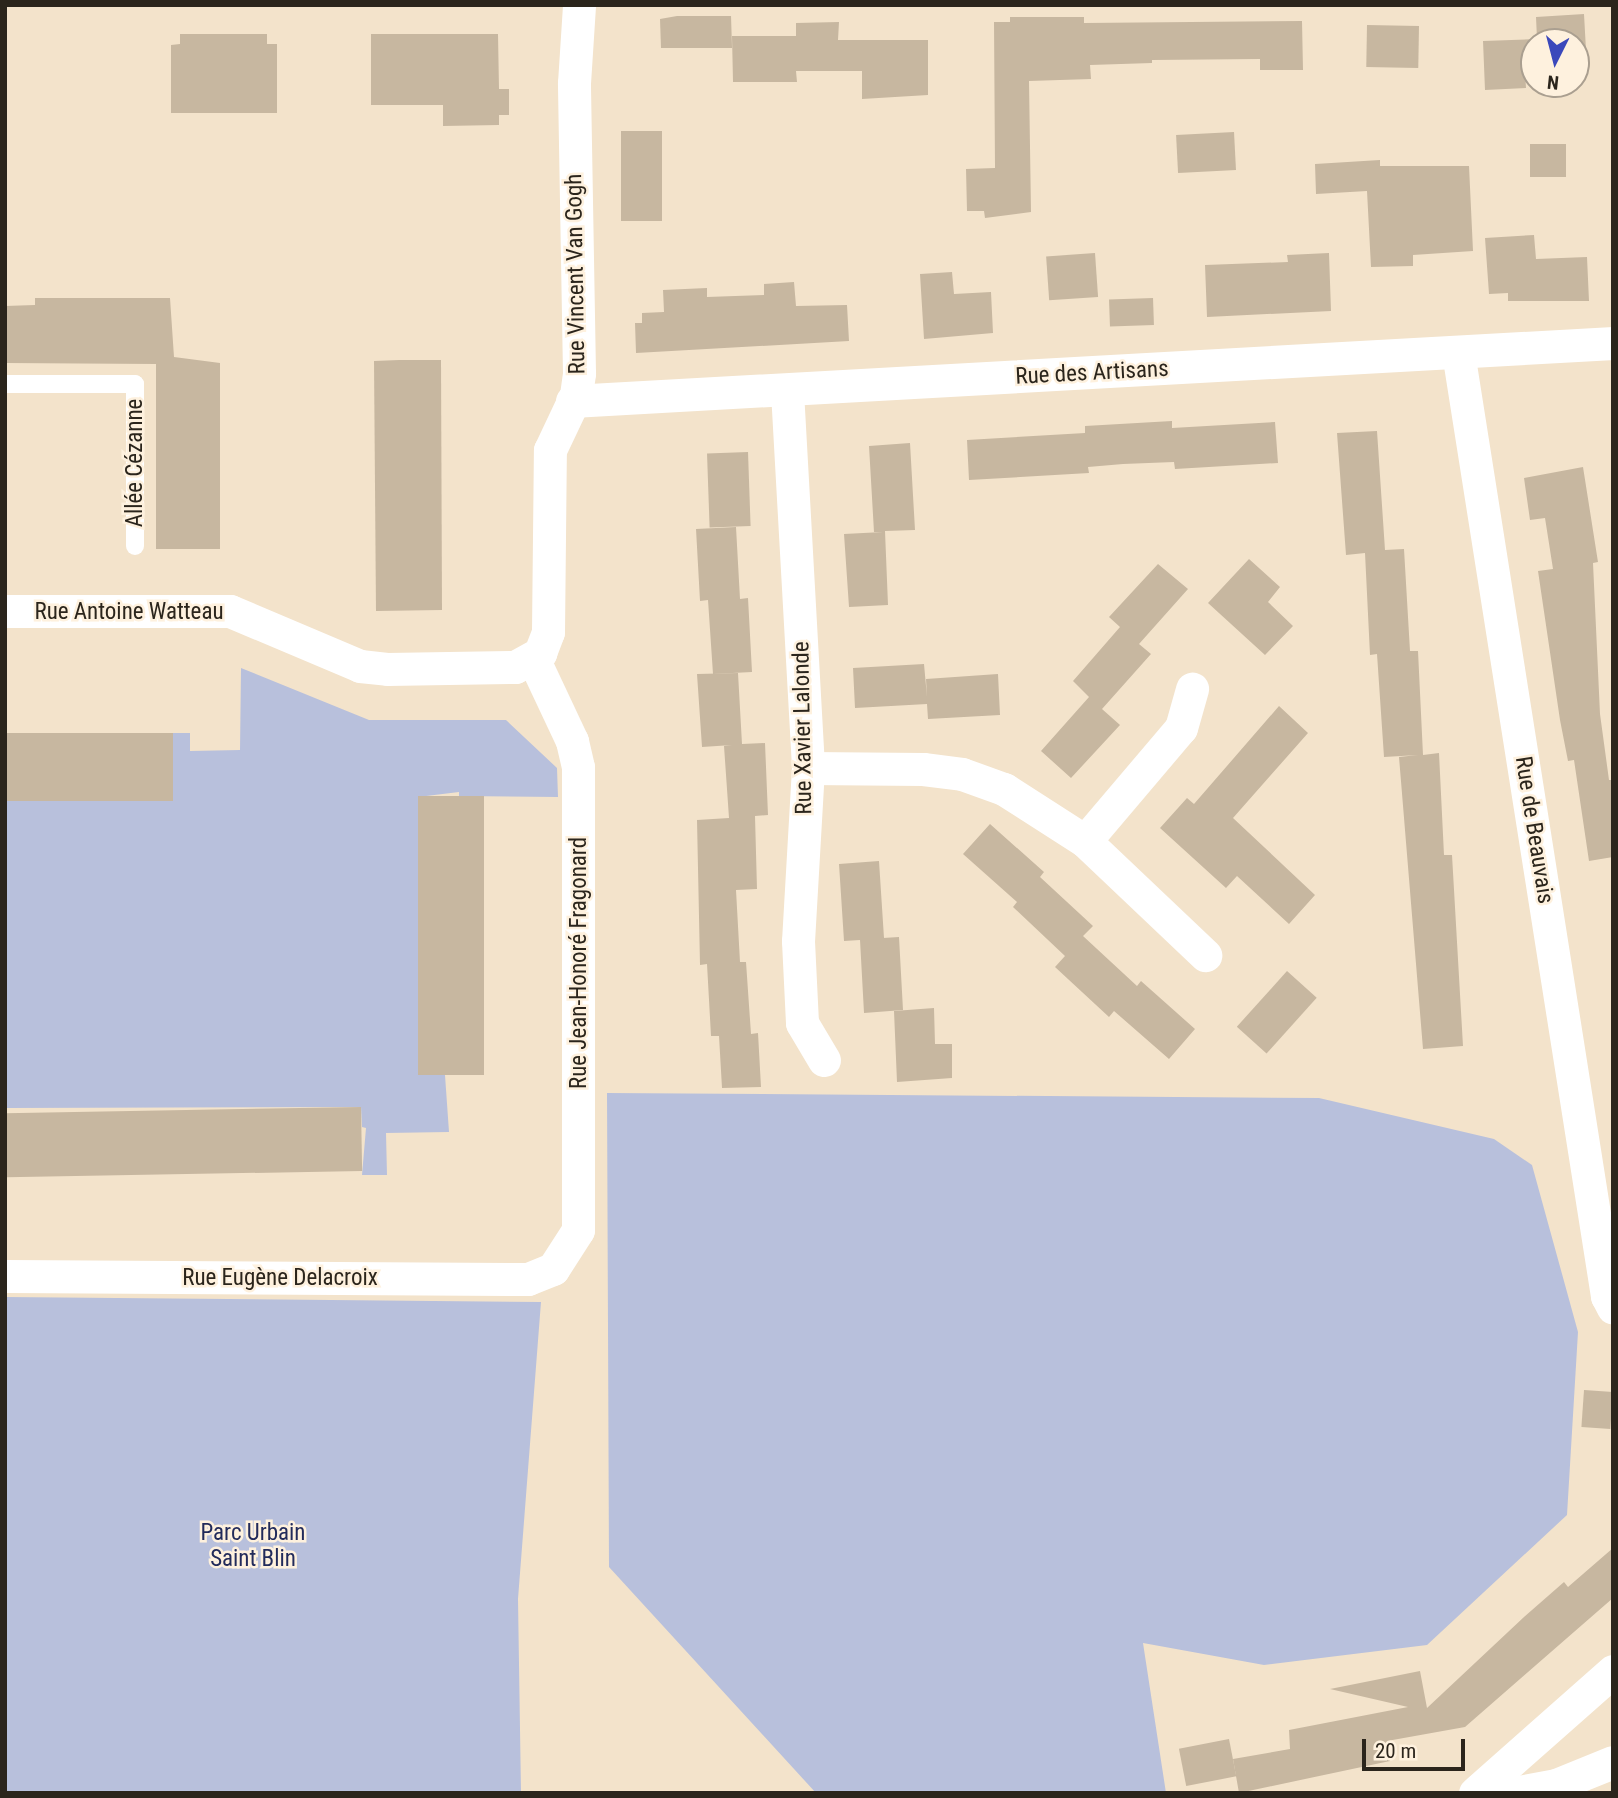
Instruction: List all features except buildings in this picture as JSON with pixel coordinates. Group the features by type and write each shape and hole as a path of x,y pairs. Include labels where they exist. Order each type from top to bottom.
{"street":[{"name":"Rue Vincent Van Gogh","path":"533,658 546,644 548,632 550,450 572,401 579,373 574,83 579,5"},
{"name":"Rue des Artisans","path":"572,401 1613,343"},
{"name":"Rue de Beauvais","path":"1458,352 1607,1296 1613,1308"},
{"name":"Rue Xavier Lalonde","path":"787,391 808,768 798,941 802,1023 824,1060"},
{"name":"Rue Antoine Watteau","path":"5,611 230,611 360,666 387,669 515,667 533,658"},
{"name":"Rue Jean-Honoré Fragonard","path":"533,658 572,741 578,767 578,1230 553,1269"},
{"path":"1085,841 1181,728 1192,689"},
{"path":"808,768 923,769 962,774 1004,789 1085,841 1205,955"},
{"name":"Rue Eugène Delacroix","path":"5,1276 528,1279 553,1269"},
{"path":"1475,1793 1613,1671"},
{"path":"1513,1793 1556,1786 1613,1762"}],"lane":[{"name":"Allée Cézanne","path":"5,384 135,384 135,546"}],"green space":[{"path":"241,668 369,720 506,720 557,768 558,797 459,796 459,792 418,797 420,1075 445,1075 449,1132 386,1133 387,1175 362,1175 366,1128 362,1127 361,1107 5,1108 5,801 172,800 173,733 190,733 190,751 240,750"},
{"path":"607,1093 1319,1098 1494,1139 1532,1165 1578,1332 1567,1515 1427,1645 1264,1665 1143,1643 1166,1793 816,1793 609,1567"},
{"name":"Parc Urbain Saint Blin","path":"5,1297 541,1302 518,1599 521,1793 5,1793"}]}
